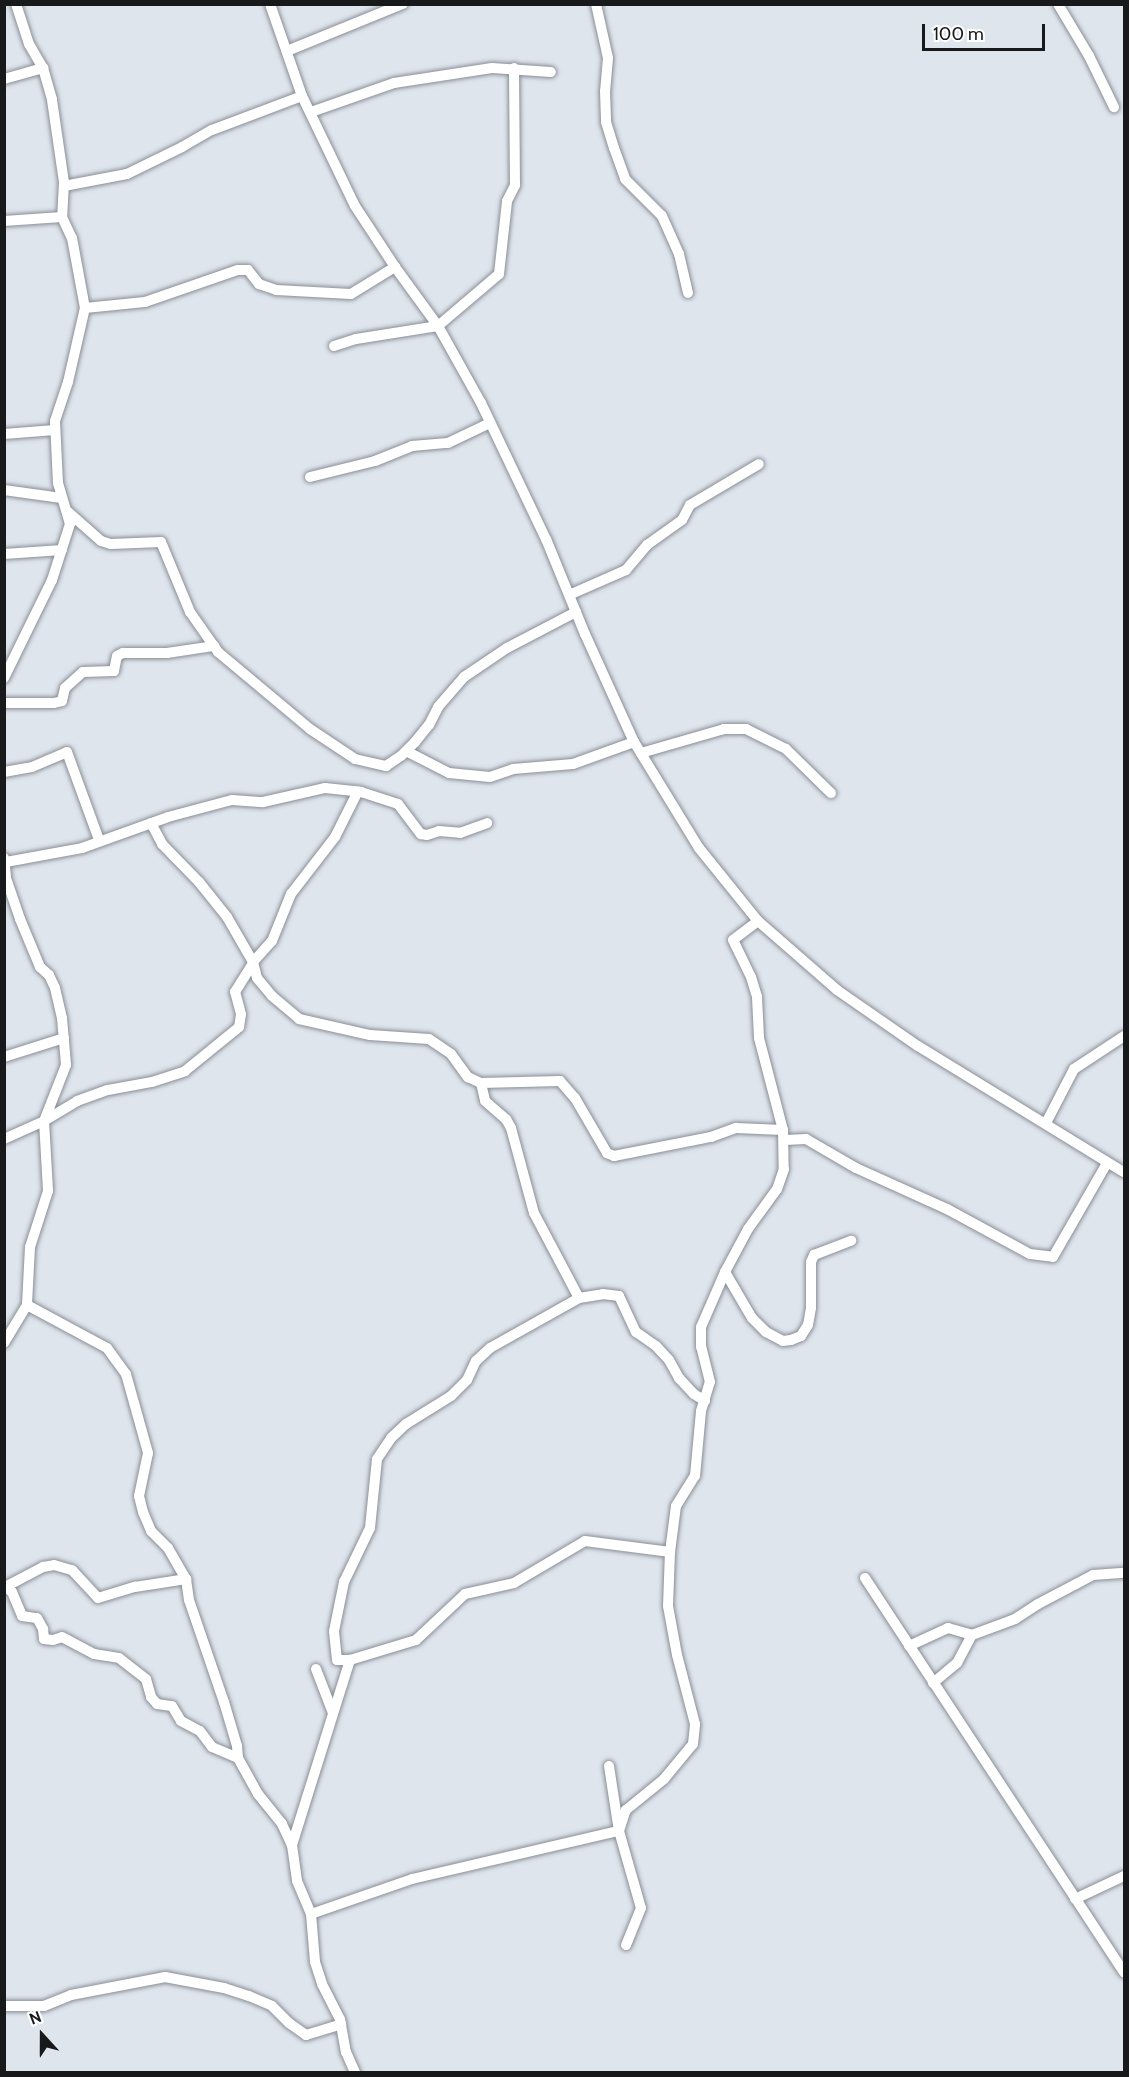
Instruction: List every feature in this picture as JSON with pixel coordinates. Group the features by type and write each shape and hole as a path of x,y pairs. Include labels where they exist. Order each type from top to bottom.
{"street":[{"path":"4,678 52,580 70,524 61,498 55,421 68,382 85,308 72,238 62,217 64,186 52,100 44,68 29,44 16,4"},
{"path":"270,4 302,96 355,206 395,267 438,326 509,457 634,742 699,849 758,921 837,990 918,1046 1125,1172"},
{"path":"287,51 403,4"},
{"path":"596,4 608,58 604,91 606,122 614,148 625,179 662,216 679,254 688,293"},
{"path":"1058,4 1089,56 1114,107"},
{"path":"4,80 44,68"},
{"path":"311,112 393,83 492,68 551,72"},
{"path":"334,346 356,339 438,326 499,274 507,201 515,185 514,68"},
{"path":"64,186 127,174 212,130 302,96"},
{"path":"4,221 62,217"},
{"path":"85,308 145,302 238,270 248,270 260,284 276,290 351,294 395,267"},
{"path":"310,477 375,461 412,447 448,443 490,423"},
{"path":"4,434 55,430"},
{"path":"569,595 626,570 647,545 682,520 690,505 759,464"},
{"path":"4,490 61,498"},
{"path":"67,511 101,541 111,544 161,542 190,612 214,646 310,729 355,759 386,766 406,752 429,725 438,707 464,677 507,648 576,612"},
{"path":"4,554 62,550"},
{"path":"4,703 62,701 65,688 83,672 114,671 117,656 123,653 167,653 214,646"},
{"path":"641,753 724,729 746,729 786,749 831,793"},
{"path":"406,752 449,773 483,778 513,769 573,764 634,742"},
{"path":"4,772 32,767 67,752 99,840"},
{"path":"4,1343 27,1305 30,1247 48,1191 44,1121 66,1065 64,1038 55,988 49,975 40,967 9,902 5,864 82,848 151,823 232,800 263,802 325,788 358,791 383,797 398,804 421,834 427,835 439,831 460,833 487,823"},
{"path":"4,1139 44,1121 77,1101 108,1090 152,1082 186,1071 239,1027 242,1014 235,992 253,964 272,941 291,894 335,837 358,791"},
{"path":"151,823 162,844 199,882 227,917 253,964 257,978 272,996 299,1019 370,1035 429,1039 451,1054 468,1077 482,1083 560,1082 589,1120 607,1153 614,1156 711,1137 736,1128 806,1139 856,1168 947,1209 1030,1254 1053,1257 1107,1162"},
{"path":"619,1831 626,1810 664,1779 693,1744 694,1724 668,1606 675,1506 696,1476 701,1411 710,1382 701,1347 701,1327 725,1272 748,1229 777,1190 784,1169 784,1135 759,1038 757,998 751,977 733,940 758,921"},
{"path":"1046,1123 1074,1069 1125,1036"},
{"path":"4,1057 64,1038"},
{"path":"482,1083 485,1101 506,1119 511,1128 534,1213 579,1298"},
{"path":"725,1272 759,1325 783,1341 791,1341 801,1336 808,1325 811,1308 811,1262 814,1255 851,1241"},
{"path":"670,1552 585,1541 514,1583 465,1594 416,1640 350,1660 337,1660 334,1631 344,1582 370,1528 374,1476 381,1450 406,1424 451,1396 467,1380 476,1361 490,1348 579,1298 603,1294 619,1296 636,1332 656,1346 669,1360 679,1378 694,1394 705,1401"},
{"path":"27,1305 107,1348 126,1374 148,1453 139,1496 143,1512 151,1531 168,1548 186,1579 189,1600 224,1702 237,1746 238,1758 258,1794 282,1824 292,1845 297,1881 311,1914 315,1962 322,1984 341,2024 346,2052 355,2073"},
{"path":"186,1579 135,1587 98,1598 72,1570 54,1564 43,1567 6,1586 22,1616 37,1618 43,1629 44,1639 53,1641 62,1637 94,1654 120,1658 146,1680 151,1697 157,1704 172,1706 181,1721 200,1731 212,1747 238,1758"},
{"path":"909,1646 948,1628 972,1635 1015,1620 1038,1604 1094,1575 1125,1573"},
{"path":"865,1578 1125,1972"},
{"path":"933,1683 957,1663 972,1635"},
{"path":"292,1845 350,1660"},
{"path":"316,1669 333,1713"},
{"path":"609,1766 619,1831 641,1908 626,1945"},
{"path":"311,1914 412,1879 619,1831"},
{"path":"1075,1899 1125,1876"},
{"path":"4,2006 44,2006 71,1995 165,1977 224,1988 249,1996 272,2006 289,2024 306,2035 341,2024"}]}
